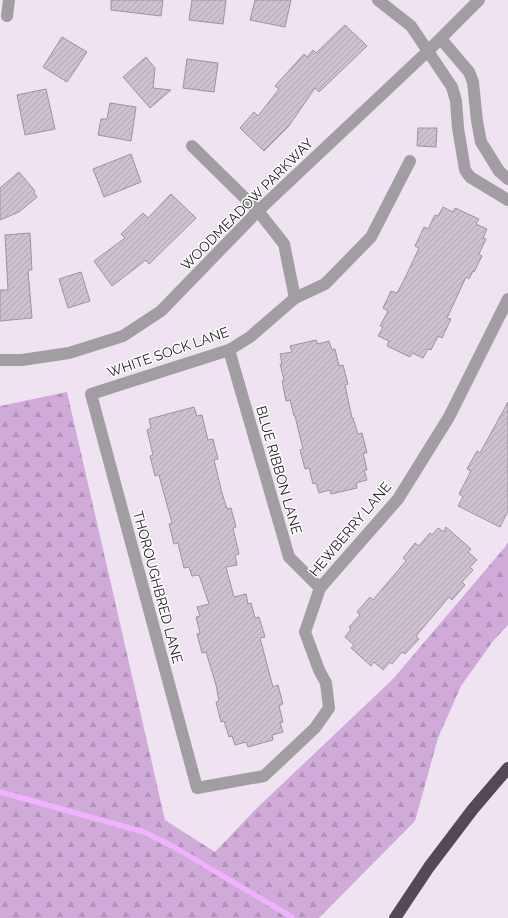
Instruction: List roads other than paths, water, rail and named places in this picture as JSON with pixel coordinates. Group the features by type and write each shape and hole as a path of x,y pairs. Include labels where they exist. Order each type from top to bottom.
{"highway":[{"path":"395,918 429,867 473,809 508,768"}],"street":[{"path":"7,16 9,0"},
{"path":"378,0 411,26 452,86 456,101 458,128 465,170 470,177 508,200"},
{"name":"WOODMEADOW PARKWAY","path":"0,360 22,360 69,353 123,336 161,311 258,211 428,51 479,0"},
{"path":"441,38 469,72 473,82 481,142 499,171 508,179"},
{"path":"192,146 258,211 284,244 295,298"},
{"name":"WHITE SOCK LANE","path":"91,394 229,350 250,337 295,298 325,284 371,237 410,161"},
{"name":"HEWBERRY LANE","path":"197,788 264,776 315,728 329,708 326,683 319,670 305,632 320,588 398,499 449,417 508,299"},
{"name":"BLUE RIBBON LANE","path":"229,350 289,557 320,588"},
{"name":"THOROUGHBRED LANE","path":"91,394 197,788"}],"waterway":[{"path":"0,792 144,832 174,847 292,917"}]}
